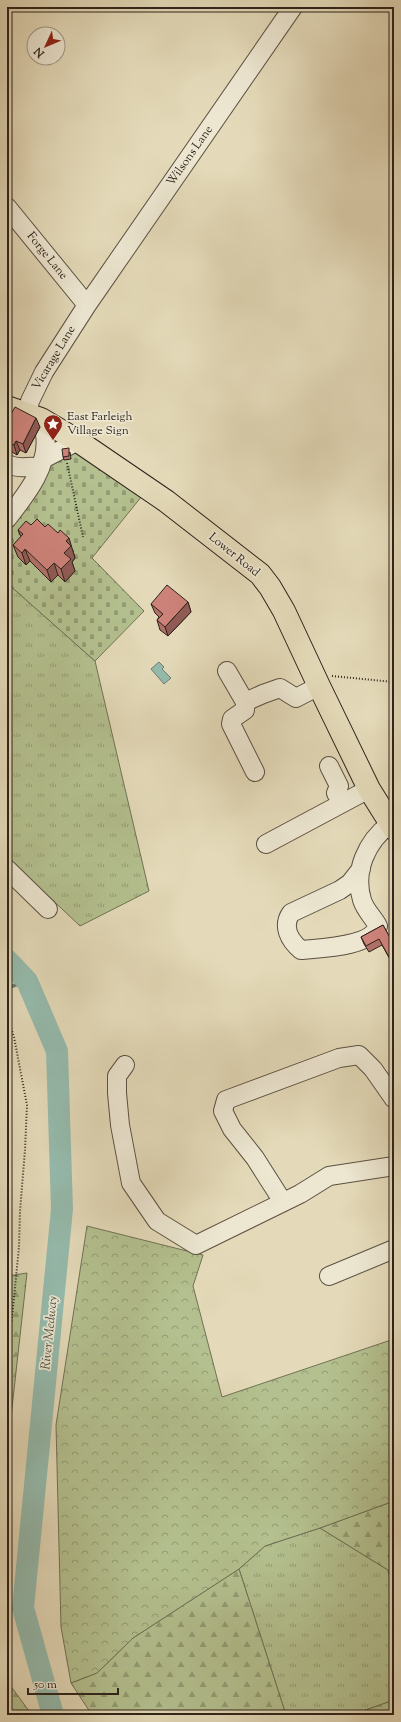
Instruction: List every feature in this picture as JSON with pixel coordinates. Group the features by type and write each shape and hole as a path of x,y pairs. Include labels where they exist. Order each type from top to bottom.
{"main road":[{"name":"Lower Road","path":"25,413 71,444 166,500 260,574 284,611 369,789 392,826"}],"street":[{"name":"Wilsons Lane","path":"87,305 293,7"},
{"name":"Forge Lane","path":"7,207 87,305"},
{"name":"Vicarage Lane","path":"25,413 44,372 87,305"},
{"path":"7,519 28,490 42,463 45,435 25,413"},
{"path":"7,464 21,468 34,466 42,463 71,444"},
{"path":"228,671 245,702 245,710 232,719 231,724 255,772"},
{"path":"245,702 280,688 296,698 316,680"},
{"path":"329,766 339,786 336,793 342,804"},
{"path":"266,844 369,789"},
{"path":"362,869 350,883 340,890 291,913 286,920 286,928 294,944 301,950 351,944 371,936 377,931 378,926 362,900 360,882 362,869 362,863 370,844 392,826"},
{"path":"7,869 48,909"},
{"path":"283,1202 255,1158 232,1129 223,1111 226,1100 339,1058 359,1055 372,1069 394,1099"},
{"path":"125,1065 117,1076 117,1093 120,1125 132,1183 157,1221 196,1245 300,1194 329,1176 394,1166"},
{"path":"329,1276 394,1249"}],"path":[{"path":"71,444 83,537"},
{"path":"316,680 394,682"},
{"path":"7,1021 14,1037 26,1105 25,1150 16,1275 12,1318 7,1347"}],"green space":[{"path":"73,451 142,496 92,558 144,611 95,661 7,583 7,526 58,454"},
{"path":"7,583 95,661 149,891 80,926 7,857"},
{"path":"87,1226 203,1255 193,1286 222,1397 394,1339 394,1501 265,1546 239,1569 133,1638 97,1673 71,1683 61,1627 56,1425"},
{"path":"27,1273 7,1453 7,1276"},
{"path":"394,1501 394,1593 388,1570 320,1528"},
{"path":"320,1528 388,1570 394,1593 394,1700 351,1715 286,1715 239,1569 265,1546"},
{"path":"239,1569 286,1715 92,1715 71,1683 97,1673 133,1638"},
{"path":"7,1681 32,1715 7,1715"},
{"path":"394,1700 394,1715 352,1715"}],"shaded area":[{"path":"159,662 164,667 162,669 171,678 164,684 151,669"}],"building":[{"path":"15,407 36,418 23,444 16,441 14,445 7,442 7,412 11,414"},
{"path":"69,448 69,456 63,457 62,449"},
{"path":"37,519 45,527 48,524 58,533 60,530 69,538 66,541 71,546 64,553 71,559 61,569 54,563 47,570 25,549 22,553 13,545 23,534 18,530 26,521 31,525"},
{"path":"167,585 188,602 165,627 157,620 163,614 151,604"},
{"path":"383,925 394,945 394,954 389,957 379,939 366,946 361,937"}],"waterway":[{"name":"River Medway","path":"7,960 27,981 57,1051 62,1209 23,1608 53,1715"},
{"path":"7,988 27,981"}],"place":[{"name":"East Farleigh Village Sign","path":"53,441"}]}
